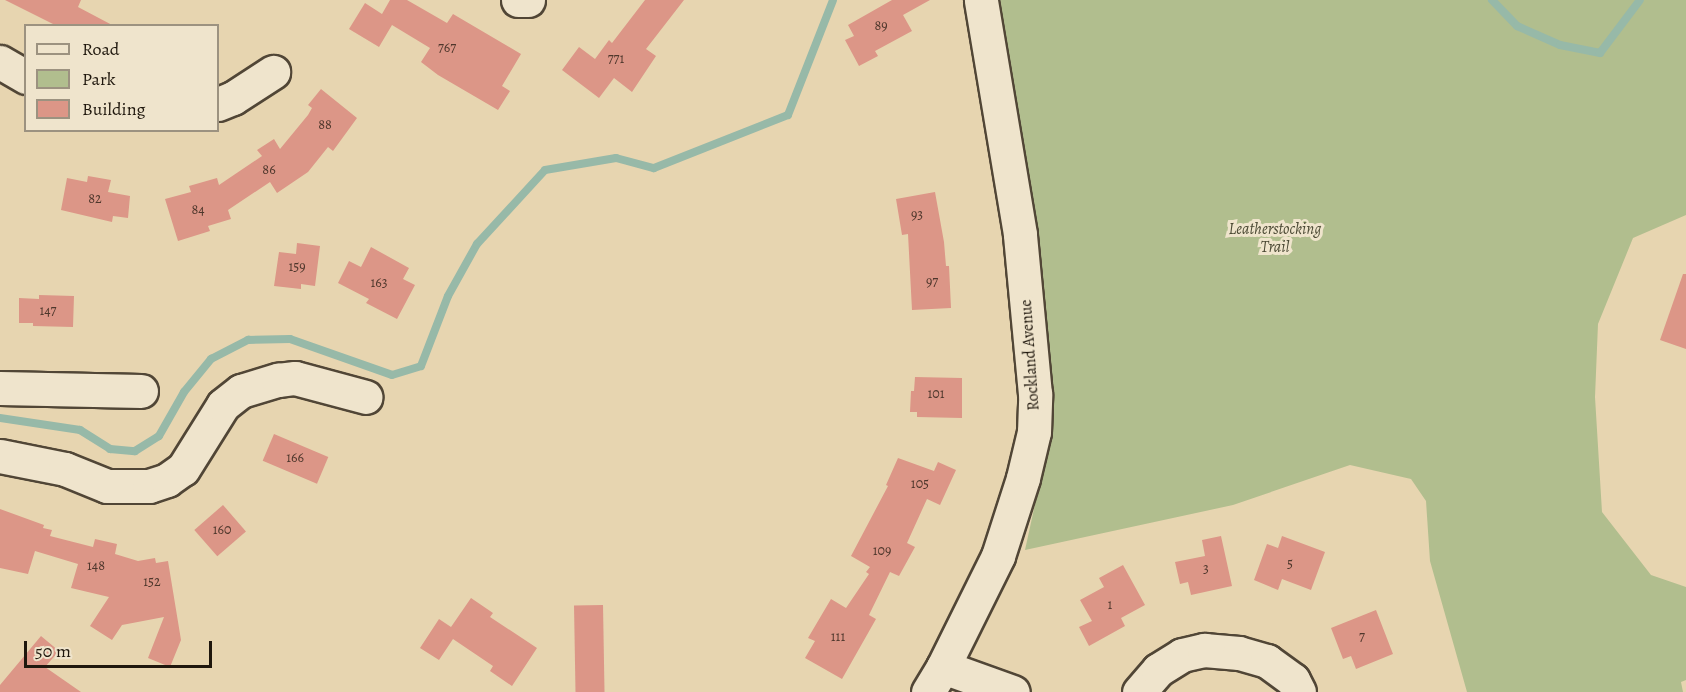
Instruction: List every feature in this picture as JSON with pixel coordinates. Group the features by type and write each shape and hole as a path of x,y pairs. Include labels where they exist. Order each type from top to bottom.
{"street":[{"path":"518,0 528,0"},
{"name":"Rockland Avenue","path":"936,680 998,556 1023,478 1034,432 1035,394 1020,234 981,0"},
{"path":"0,62 24,76"},
{"path":"219,104 273,72"},
{"path":"0,456 65,469 107,486 149,486 166,480 183,469 223,405 241,392 258,385 295,378 366,397"},
{"path":"0,387 141,391"},
{"path":"1139,692 1158,670 1182,655 1204,650 1239,653 1267,661 1293,680 1299,692"},
{"path":"936,680 1013,692"}],"green space":[{"name":"Leatherstocking Trail","path":"1000,0 1686,0 1686,215 1633,238 1598,324 1595,397 1602,512 1651,575 1686,587 1686,680 1681,682 1683,692 1467,692 1430,561 1426,501 1411,479 1350,465 1233,505 1025,550 1046,454 1049,349"}],"building":[{"path":"5,0 81,0 78,7 110,24 53,24"},
{"path":"390,0 407,0 447,23 453,14 521,54 502,86 510,91 498,110 438,75 421,62 430,48 392,25 379,47 349,29 365,3 382,14"},
{"path":"645,0 684,0 646,49 656,56 632,92 614,78 599,98 562,70 579,47 595,59 609,40 612,43"},
{"path":"892,0 930,0 903,15 912,31 875,51 878,56 859,66 845,40 854,36 848,25"},
{"path":"321,89 357,118 333,151 328,147 308,172 277,193 270,182 228,210 231,219 208,226 210,231 178,241 165,199 191,192 189,186 217,178 219,185 262,156 257,150 274,139 280,149 308,115 312,108 308,105"},
{"path":"88,176 111,180 108,192 130,196 128,218 113,216 112,222 61,210 67,178 87,182"},
{"path":"935,192 946,266 949,266 951,308 912,310 908,234 902,235 896,199"},
{"path":"297,243 320,246 315,286 301,284 301,289 274,286 279,252 296,254"},
{"path":"371,247 409,268 403,279 415,285 397,319 366,303 369,299 338,283 349,261 361,267"},
{"path":"1683,274 1686,274 1686,349 1660,340"},
{"path":"39,295 74,296 73,327 33,326 33,323 19,323 19,298 39,299"},
{"path":"915,377 962,378 962,418 917,417 917,412 910,412 911,391 914,391"},
{"path":"274,434 328,457 317,484 263,461"},
{"path":"898,458 934,471 938,462 956,470 940,505 927,499 907,543 915,547 899,576 890,572 869,615 876,619 842,679 805,658 815,641 808,638 831,599 846,608 869,574 866,572 870,567 851,556 888,486 886,485"},
{"path":"223,505 246,531 217,556 194,530"},
{"path":"0,509 44,525 43,528 52,530 50,536 93,547 95,539 117,544 115,554 138,561 155,558 156,563 168,561 181,640 170,667 148,658 164,617 122,625 112,640 90,626 109,597 71,588 78,564 35,551 28,574 0,568"},
{"path":"1221,536 1232,586 1191,595 1188,582 1180,584 1175,562 1205,556 1202,540"},
{"path":"1282,536 1325,552 1311,590 1282,579 1278,590 1254,580 1267,544 1278,548"},
{"path":"1123,565 1145,605 1121,618 1125,626 1089,646 1079,627 1092,621 1080,600 1104,587 1099,578"},
{"path":"471,598 493,613 490,617 537,648 512,686 490,671 493,666 453,639 439,660 420,648 439,619 451,627"},
{"path":"603,605 605,692 576,692 574,606"},
{"path":"1376,610 1393,654 1356,669 1351,656 1343,659 1331,628"},
{"path":"41,636 59,651 45,667 81,692 0,692 0,685"}],"waterway":[{"path":"0,418 80,430 110,449 135,451 159,436 184,392 211,359 248,340 290,339 392,375 421,366 448,296 477,244 545,170 616,158 654,168 788,115 833,0"},
{"path":"1492,0 1517,26 1560,45 1600,53 1640,0"}]}
